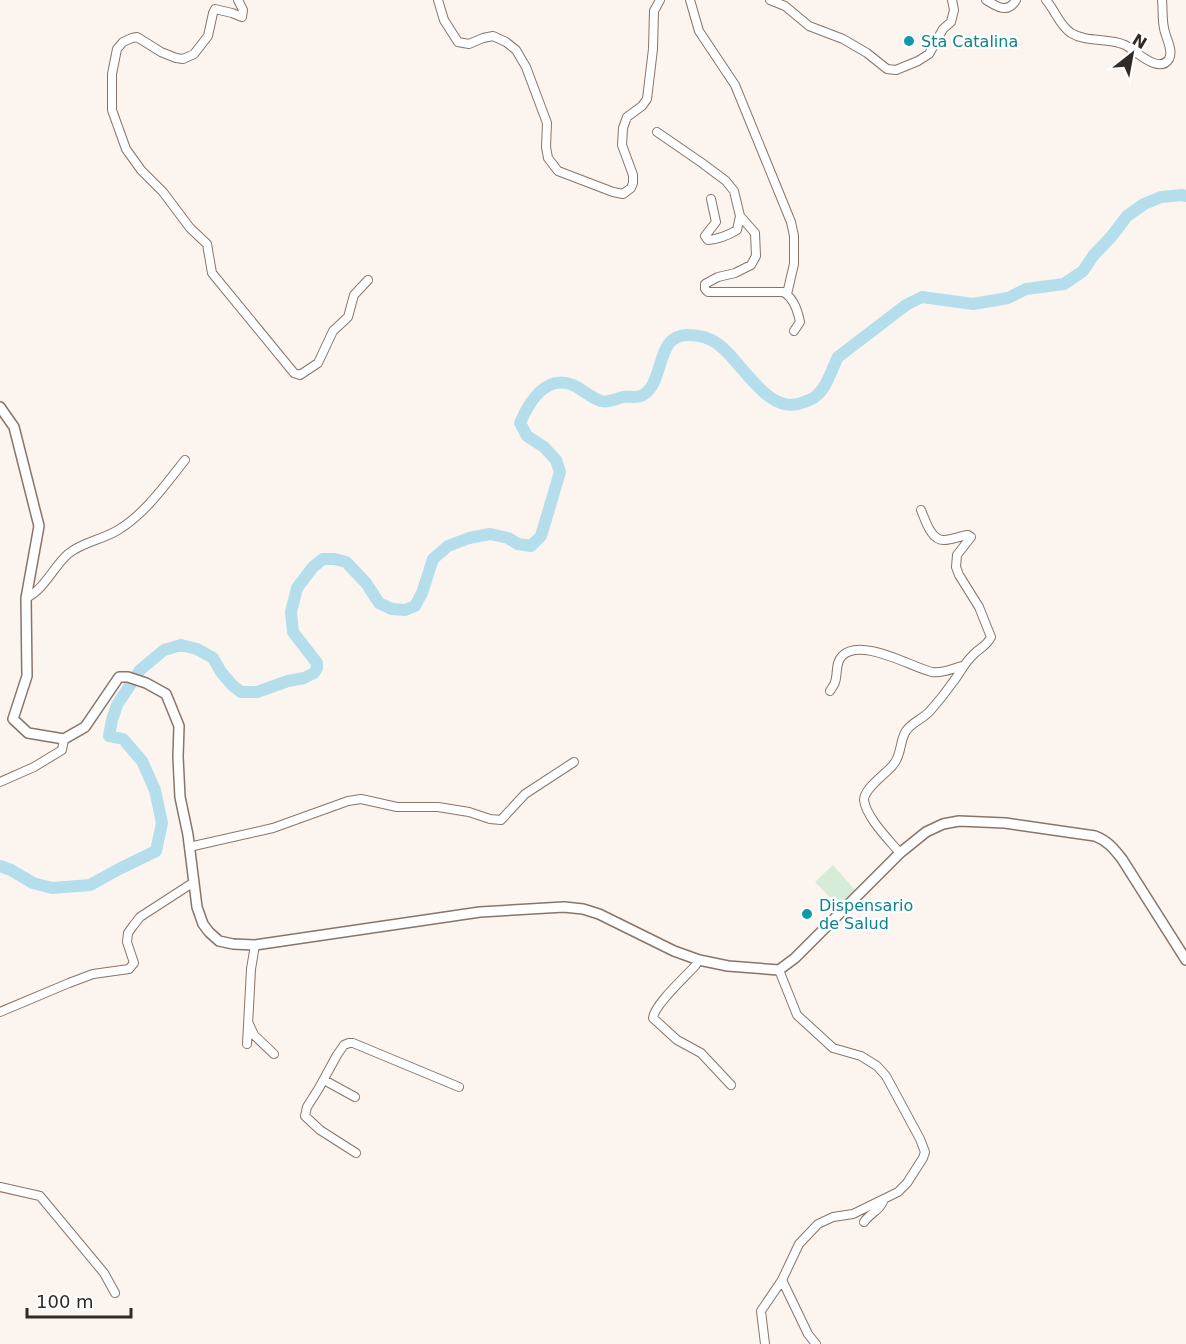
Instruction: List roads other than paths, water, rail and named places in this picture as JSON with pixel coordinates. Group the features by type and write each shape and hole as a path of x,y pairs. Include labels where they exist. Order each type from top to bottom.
{"street":[{"path":"238,0 243,10 242,17 216,9 208,36 194,54 176,58 136,37 123,42 117,49 112,74 112,110 126,149 141,170 164,192 190,228 207,244 212,273 294,373 300,375 318,363 333,331 348,316 354,295 368,280"},
{"path":"438,0 444,20 458,42 469,44 493,36 516,50 526,67 547,123 548,158 558,171 623,194 631,188 633,183 633,175 622,145 623,128 627,117 642,106 647,99 653,50 654,10 660,0"},
{"path":"690,0 699,31 735,85 792,222 794,264 787,294"},
{"path":"770,0 785,6 808,26 843,39 867,53 887,69 896,70 929,54 943,29 951,22 954,10 952,0"},
{"path":"986,0 1000,8 1011,7 1016,0"},
{"path":"1046,0 1063,26 1071,33 1124,45 1155,64 1167,61 1170,54 1164,29 1162,0"},
{"path":"657,132 726,181 734,191 740,216 737,230 727,236 708,240 705,236 716,222 711,199"},
{"path":"740,216 755,233 756,256 751,265 735,273 718,277 705,284 705,289 708,292 783,292 787,294 797,309 800,322 794,331"},
{"path":"0,407 15,428 39,526 26,598 27,676 13,719 27,733 64,739 86,727 119,677 129,677 166,694 178,726 180,797 198,907 203,924 219,940 233,944 255,945 480,912 564,907 599,914 674,951 699,960 728,966 779,970 795,958 900,853 926,832 943,824 959,821 1005,823 1095,836 1112,845 1186,960"},
{"path":"26,598 43,583 67,555 91,541 116,532 145,508 185,460"},
{"path":"900,853 873,822 864,800 866,794 893,765 898,757 905,732 928,713 963,666 989,642 991,637 979,607 956,567 957,555 971,537 965,535 939,540 933,536 921,510"},
{"path":"830,691 835,683 838,663 842,656 850,651 873,651 933,672 963,666"},
{"path":"0,782 34,767 62,750 64,739"},
{"path":"189,847 273,828 348,801 361,799 397,807 438,807 501,820 525,795 574,762"},
{"path":"0,1012 93,974 129,969 134,963 127,942 128,933 133,926 140,917 194,882"},
{"path":"248,1044 251,969 255,945"},
{"path":"699,960 654,1011 653,1018 676,1040 696,1049 731,1085"},
{"path":"765,1344 761,1311 782,1280 799,1244 818,1224 833,1217 853,1214 898,1192 908,1183 925,1152 886,1076 877,1066 861,1056 833,1048 797,1015 779,970"},
{"path":"248,1023 254,1035 274,1054"},
{"path":"356,1153 320,1130 305,1116 307,1107 344,1045 353,1043 459,1087"},
{"path":"324,1080 355,1097"},
{"path":"0,1187 40,1196 104,1273 115,1293"},
{"path":"864,1222 879,1208 884,1199"},
{"path":"782,1280 808,1334 816,1344"}],"waterway":[{"path":"0,866 33,883 52,888 90,885 156,851 162,823 155,790 142,761 123,739 109,736 117,705 140,670 164,650 181,645 197,649 213,658 221,672 241,692 257,692 304,678 314,673 317,668 317,663 293,632 291,612 297,588 313,567 323,559 346,562 366,583 379,603 392,609 405,610 415,606 422,593 433,559 448,546 469,538 490,534 531,546 541,536 560,472 556,460 544,447 527,436 520,423 528,407 547,387 555,383 573,385 601,401 641,396 654,382 670,343 677,337 692,335 718,344 767,395 779,402 791,405 804,402 815,397 824,388 838,357 906,305 922,297 973,304 1008,298 1026,289 1064,284 1083,271 1127,216 1144,204 1161,197 1186,196"}],"place":[{"name":"Sta Catalina","path":"909,41"},
{"name":"Dispensario de Salud","path":"807,914"}]}
